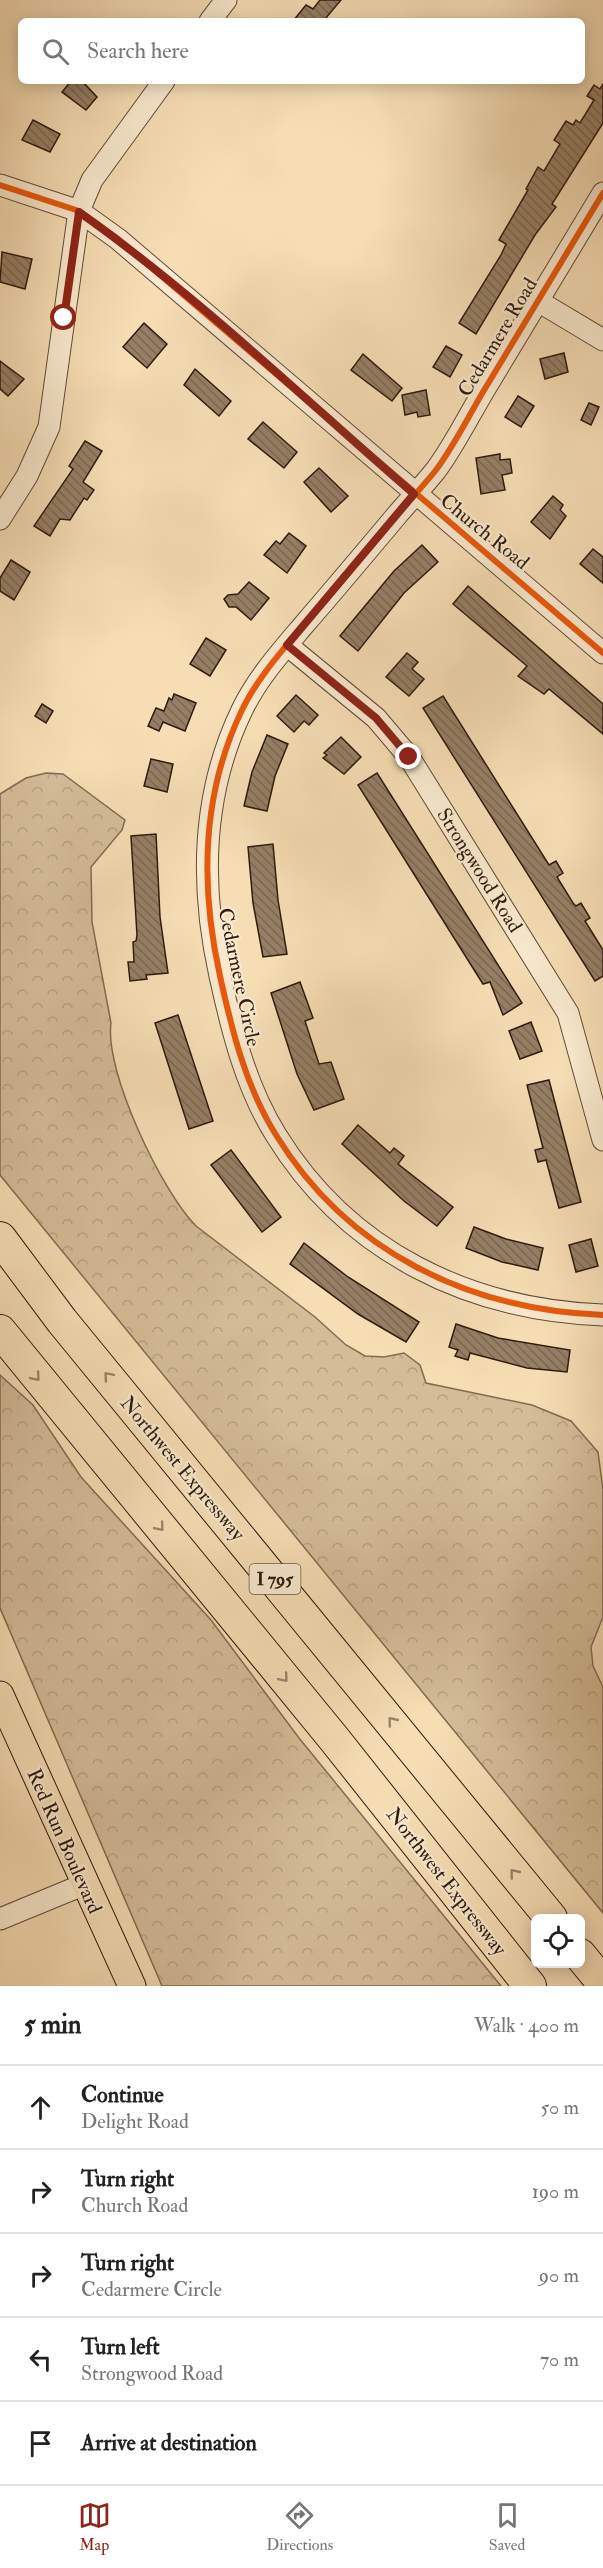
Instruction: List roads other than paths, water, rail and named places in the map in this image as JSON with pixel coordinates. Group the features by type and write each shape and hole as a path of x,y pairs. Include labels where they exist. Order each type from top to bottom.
{"highway":[{"name":"Northwest Expressway","path":"0,1238 70,1330 548,1914"},
{"name":"Northwest Expressway","path":"0,1331 335,1740 530,1986"},
{"path":"585,1961 603,1983"}],"main road":[{"name":"Red Run Boulevard","path":"0,1695 132,1986"}],"street":[{"path":"212,18 225,0"},
{"path":"0,519 27,476 49,427 79,212 98,170 162,84"},
{"name":"Church Road","path":"0,185 79,212 118,239 603,653"},
{"name":"Cedarmere Road","path":"414,494 436,470 603,193"},
{"path":"538,301 603,340"},
{"name":"Cedarmere Circle","path":"414,494 261,678 232,734 213,795 206,836 207,910 230,1024 257,1099 274,1133 321,1193 375,1242 408,1263 474,1294 557,1313 603,1315"},
{"name":"Strongwood Road","path":"287,645 376,718 409,757 568,1013 603,1140"},
{"path":"0,1919 85,1884"}]}
